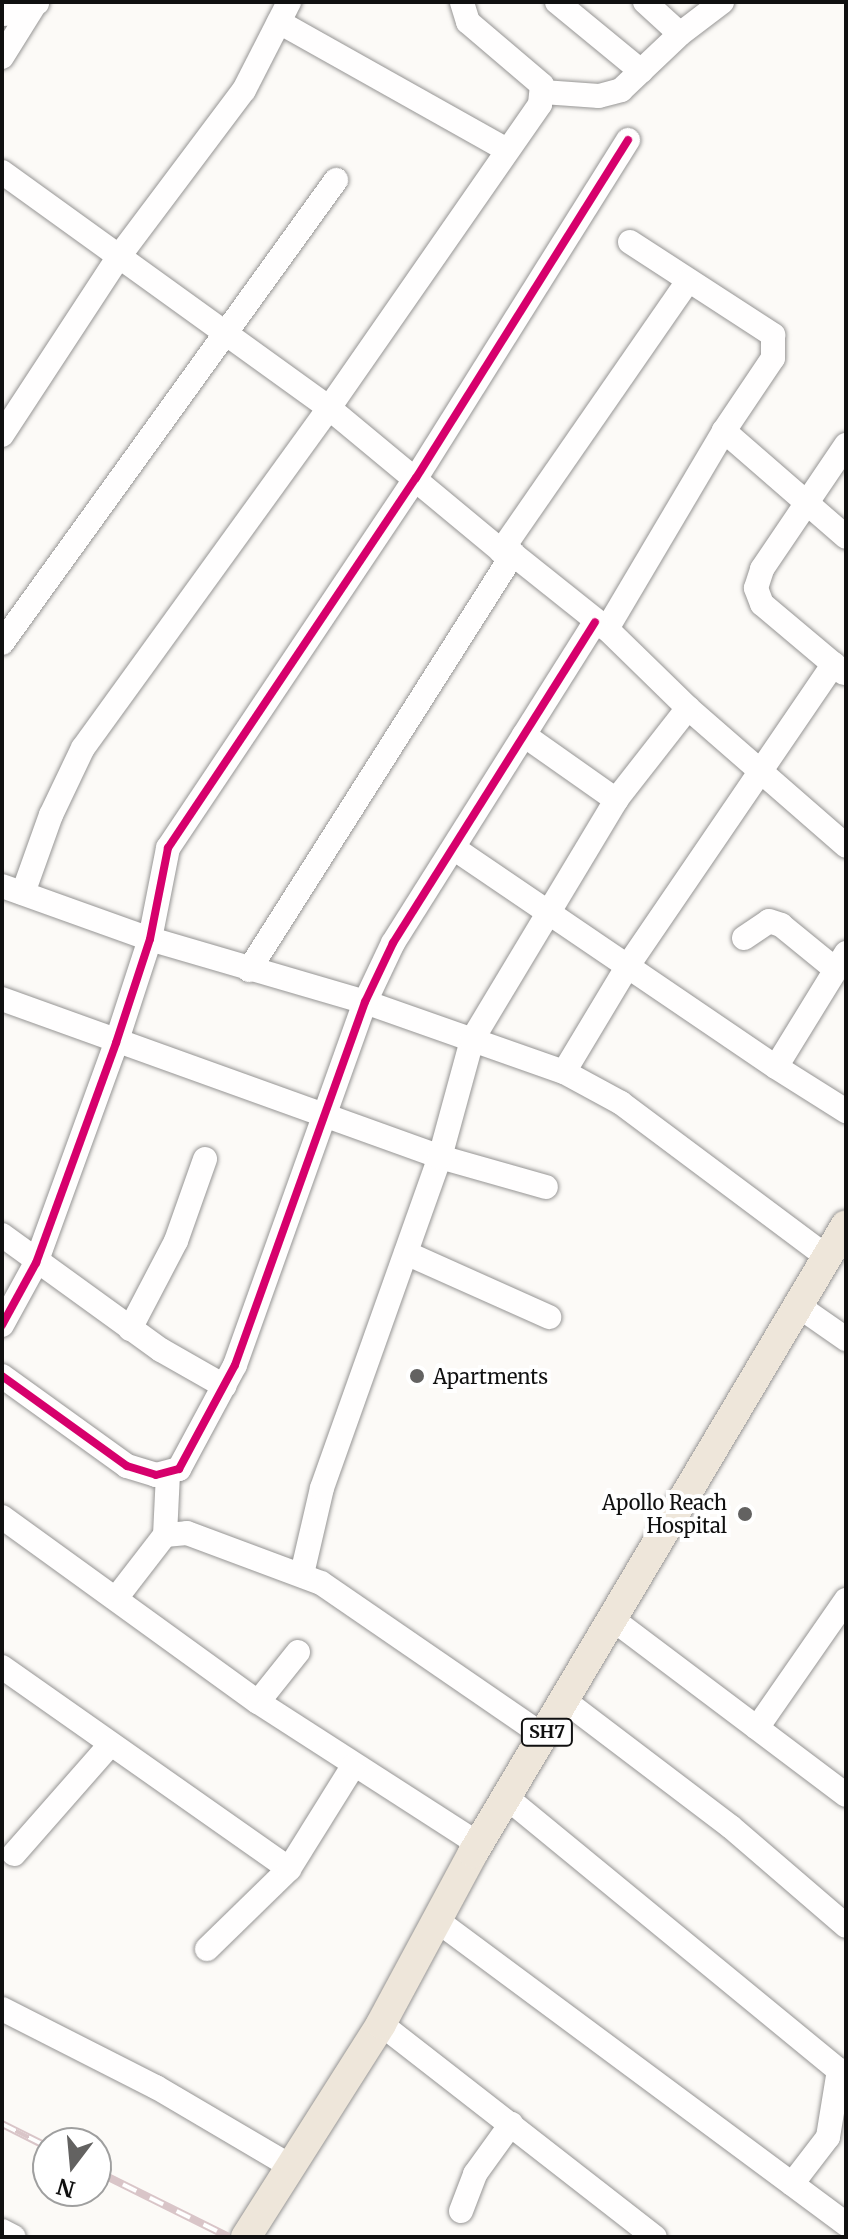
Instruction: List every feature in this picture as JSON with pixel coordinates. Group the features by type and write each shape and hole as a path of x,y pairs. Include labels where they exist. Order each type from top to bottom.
{"main road":[{"name":"SH7","path":"246,2237 381,2024 478,1844 846,1225"}],"street":[{"path":"462,2 468,22 534,78 543,92"},
{"path":"557,2 641,71"},
{"path":"645,2 680,34"},
{"path":"543,92 609,95 722,2"},
{"path":"2,14 21,13 37,3"},
{"path":"2,57 37,3"},
{"path":"2,435 120,255 244,90 282,8 507,150"},
{"path":"543,92 507,150 329,408 83,748 12,890 150,939 365,1002 564,1072 621,1103 827,1257"},
{"path":"2,1325 36,1263 116,1043 150,939 168,848 180,825 416,478 628,140"},
{"path":"2,172 329,408 601,626 688,708 846,846"},
{"path":"2,643 228,334 336,180"},
{"path":"117,1597 165,1535 168,1474 187,1458 224,1386 328,1118 365,1002 413,906 455,849 524,735 601,626 773,358 776,344 773,335 630,242"},
{"path":"249,970 507,553 688,281"},
{"path":"724,431 846,537"},
{"path":"564,1072 627,967 759,771 840,670 762,604 756,588 762,569 809,505 846,445"},
{"path":"302,1574 322,1488 440,1157 472,1040 616,800 688,708"},
{"path":"524,735 616,800"},
{"path":"455,849 548,909 627,967 776,1067 846,1111"},
{"path":"744,938 769,921 841,961 776,1067"},
{"path":"2,999 116,1043 440,1157 546,1187"},
{"path":"130,1329 176,1241 205,1159"},
{"path":"2,1235 36,1263 130,1329 224,1386"},
{"path":"406,1253 549,1317"},
{"path":"797,1305 846,1339"},
{"path":"2,1376 127,1466 168,1474"},
{"path":"2,1517 117,1597 258,1702 318,1736 353,1766 478,1844"},
{"path":"165,1535 187,1533 302,1574 544,1736"},
{"path":"757,1728 846,1600"},
{"path":"611,1618 846,1795"},
{"path":"258,1702 298,1652"},
{"path":"2,1667 109,1746 289,1869"},
{"path":"565,1701 731,1827 846,1926"},
{"path":"14,1854 109,1746"},
{"path":"207,1949 289,1869 353,1766"},
{"path":"506,1797 842,2073 828,2137 792,2184"},
{"path":"435,1919 846,2224"},
{"path":"2,2009 156,2087 292,2167"},
{"path":"381,2024 655,2237"},
{"path":"461,2211 475,2174 511,2124"},
{"path":"2,2231 14,2237"}],"railway":[{"path":"2,2124 32,2139"},
{"path":"112,2179 229,2237"}],"cycle path":[{"path":"2,1325 36,1263 116,1043 150,939 168,848 416,478 628,140"},
{"path":"2,1376 127,1466 156,1475 179,1469 235,1365 365,1002 393,943 595,622"}],"place":[{"name":"Apartments","path":"417,1376"},
{"name":"Apollo Reach Hospital","path":"745,1514"}]}
